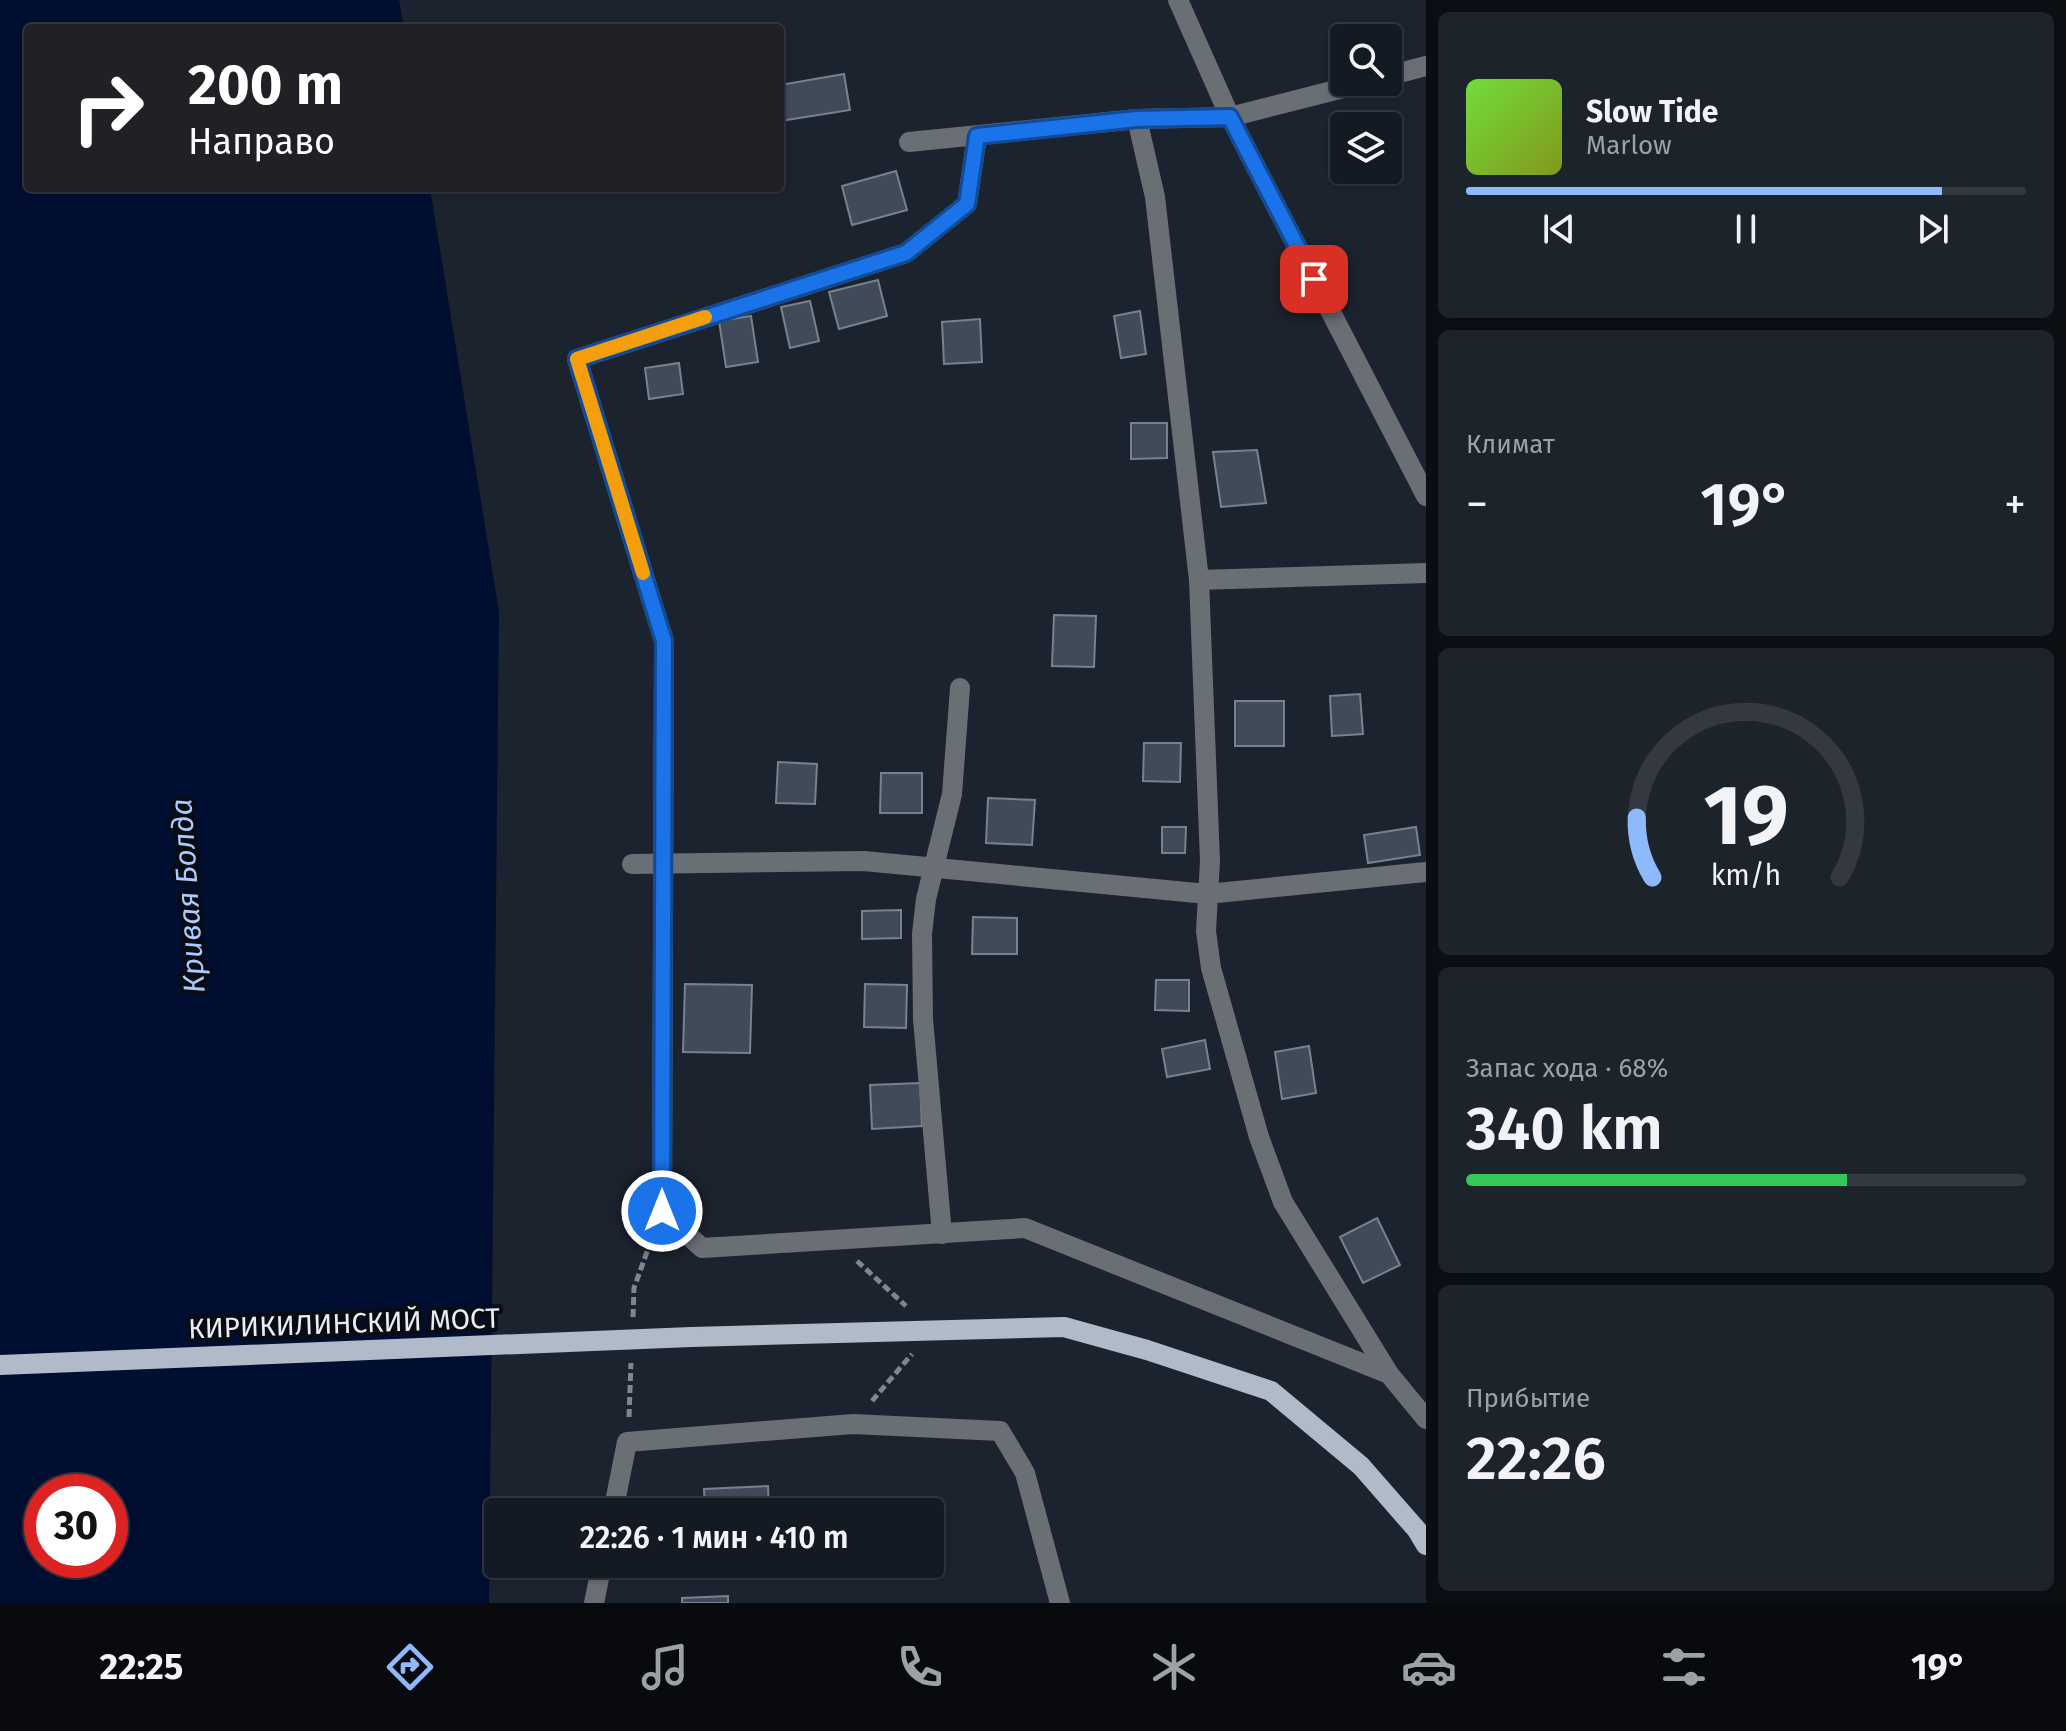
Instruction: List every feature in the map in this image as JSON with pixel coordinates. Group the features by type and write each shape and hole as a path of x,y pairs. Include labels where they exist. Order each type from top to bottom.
{"main road":[{"name":"КИРИКИЛИНСКИЙ МОСТ","path":"0,1365 691,1337 1064,1327 1147,1350 1271,1391 1361,1466 1417,1530 1426,1545"}],"street":[{"path":"1178,0 1230,117 1426,496"},
{"path":"1402,72 1426,66"},
{"path":"909,142 1137,119 1230,117 1330,91"},
{"path":"1137,119 1155,197 1199,580 1210,861 1206,931 1211,968 1259,1137 1283,1202 1389,1374 1426,1419"},
{"path":"977,136 967,204 906,253 577,359 664,641 662,1211 702,1248 1025,1228 1389,1374"},
{"path":"1199,580 1426,573"},
{"path":"942,1234 923,1005 922,934 952,794 960,688"},
{"path":"632,864 820,860 935,866 1207,894 1426,872"},
{"path":"616,1498 627,1442 853,1424 1000,1431 1025,1473 1060,1603"},
{"path":"594,1603 599,1578"}],"path":[{"path":"833,1240 906,1306"},
{"path":"853,1424 915,1350"}],"water":[{"name":"Кривая Болда","path":"0,0 399,0 403,24 24,24 24,192 431,192 499,612 490,1498 484,1498 484,1578 489,1578 489,1603 0,1603"}],"building":[{"path":"844,74 850,110 784,120 784,84"},
{"path":"896,171 907,210 852,225 842,186"},
{"path":"878,280 887,316 839,329 829,292"},
{"path":"810,301 819,341 790,348 781,307"},
{"path":"1140,311 1146,354 1121,358 1114,316"},
{"path":"751,316 758,362 726,367 719,321"},
{"path":"980,319 982,362 944,364 942,322"},
{"path":"679,363 683,394 649,399 645,368"},
{"path":"1131,423 1167,423 1167,458 1131,459"},
{"path":"1257,450 1266,503 1221,507 1213,452"},
{"path":"1054,615 1096,616 1094,667 1052,666"},
{"path":"1360,694 1363,734 1332,736 1330,696"},
{"path":"1235,701 1284,701 1284,746 1235,746"},
{"path":"1144,743 1181,743 1180,782 1143,781"},
{"path":"778,762 817,764 815,804 776,803"},
{"path":"881,773 922,773 922,813 880,813"},
{"path":"988,798 1035,800 1032,845 986,843"},
{"path":"1162,827 1186,827 1185,853 1162,853"},
{"path":"1416,827 1420,855 1368,863 1364,835"},
{"path":"901,910 901,938 862,939 862,911"},
{"path":"973,917 1017,918 1017,954 972,954"},
{"path":"1156,980 1189,980 1189,1011 1155,1010"},
{"path":"685,984 752,985 750,1053 683,1052"},
{"path":"865,984 907,985 906,1028 864,1027"},
{"path":"1205,1040 1210,1069 1167,1077 1162,1049"},
{"path":"1309,1046 1316,1093 1282,1099 1275,1052"},
{"path":"920,1083 922,1126 872,1129 870,1085"},
{"path":"1377,1218 1400,1265 1363,1283 1340,1237"},
{"path":"768,1486 768,1498 704,1498 704,1489"},
{"path":"728,1596 728,1603 682,1603 682,1598"}],"slow traffic":[{"path":"643,573 577,359 705,317"}],"route":[{"path":"662,1211 664,641 577,359 906,253 967,204 977,136 1137,119 1230,117 1314,279"}]}
